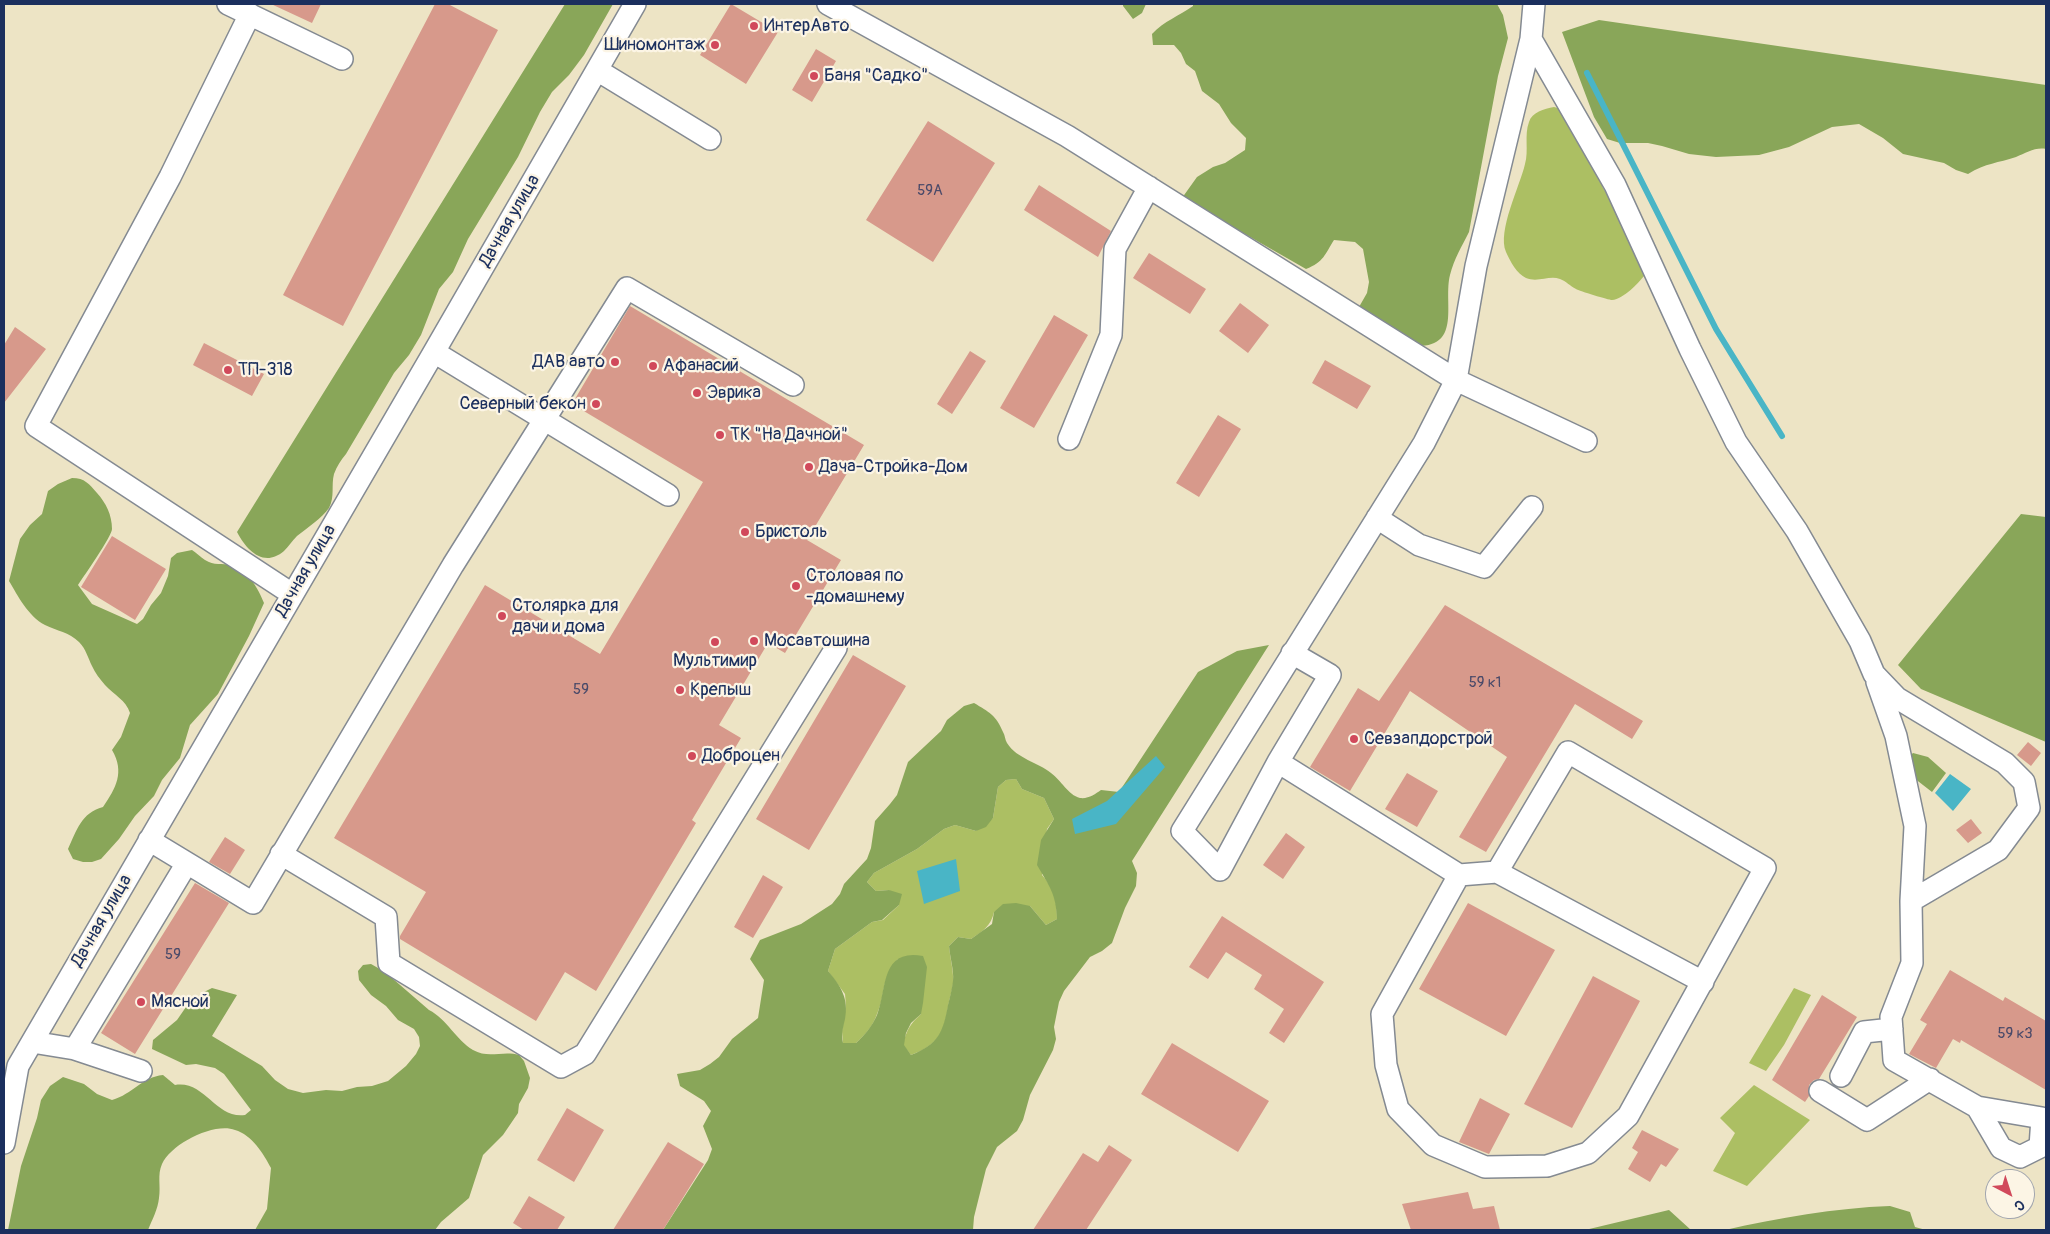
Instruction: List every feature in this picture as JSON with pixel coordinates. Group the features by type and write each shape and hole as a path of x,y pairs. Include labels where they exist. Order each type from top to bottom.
{"street":[{"path":"228,4 342,59"},
{"path":"828,4 1067,136 1456,380 1586,441"},
{"path":"1292,652 1330,675 1278,762 1220,870 1182,831 1292,652 1424,442 1456,380 1476,266 1531,39 1534,4"},
{"name":"Дачная улица","path":"4,1143 11,1064 32,1042 434,352 633,5"},
{"path":"250,14 170,177 36,426 292,594"},
{"path":"1531,39 1615,185 1690,349 1736,442 1798,531 1860,641 1874,674 1896,736 1915,826 1911,901 1912,963 1891,1017 1894,1060 1977,1107"},
{"path":"596,70 710,139"},
{"path":"1069,439 1111,335 1115,248 1149,187"},
{"path":"149,840 253,903 453,565 546,420 627,288 793,385"},
{"path":"434,352 668,495"},
{"path":"1377,518 1419,545 1484,568 1532,507"},
{"path":"281,854 386,917 389,963 560,1067 585,1054 836,648"},
{"path":"1874,674 1897,698 2005,763 2024,782 2029,808 1998,850 1911,901"},
{"path":"1459,875 1382,1014 1386,1064 1398,1109 1433,1145 1485,1167 1547,1166 1588,1153 1628,1116 1765,868 1568,752 1497,872"},
{"path":"1278,762 1459,875 1497,872 1703,982"},
{"path":"75,1049 187,863"},
{"path":"1841,1076 1864,1032 1892,1030"},
{"path":"32,1042 75,1049 142,1071"},
{"path":"1820,1091 1867,1120 1930,1079"}],"green space":[{"path":"565,4 613,4 584,55 569,75 552,92 540,112 518,157 468,239 453,272 439,289 421,335 409,355 394,373 338,466 334,474 332,500 329,508 277,556 270,558 257,555 251,551 237,532"},
{"path":"1123,4 1146,4 1142,13 1133,19"},
{"path":"1193,4 1497,4 1503,15 1508,38 1498,76 1469,232 1450,275 1448,286 1448,321 1446,331 1441,339 1432,344 1418,346 1359,307 1367,293 1369,282 1363,249 1355,242 1334,240 1320,260 1306,269 1182,198 1197,177 1213,167 1225,163 1245,150 1246,138 1231,123 1219,104 1202,91 1195,71 1186,64 1181,53 1174,45 1153,45 1152,34 1193,6"},
{"path":"1599,20 2046,85 2046,149 2038,149 1986,165 1968,174 1944,163 1903,154 1883,138 1859,124 1832,127 1789,147 1759,155 1716,157 1689,154 1648,143 1620,143 1607,139 1594,117 1562,32"},
{"path":"1554,107 1561,109 1597,171 1603,188 1616,208 1645,275 1630,290 1617,299 1610,300 1582,292 1556,278 1535,280 1526,278 1517,270 1506,252 1504,232 1526,159 1529,122 1536,113"},
{"path":"72,478 84,480 97,493 108,509 112,524 108,539 78,585 92,604 137,624 143,619 161,593 168,576 171,558 177,553 192,550 208,562 232,565 242,570 247,574 259,592 264,603 249,636 218,694 190,725 180,758 162,780 154,796 135,816 119,839 101,859 92,862 73,859 68,849 81,823 90,813 103,807 112,793 117,780 118,766 112,750 121,737 130,713 123,701 108,689 98,676 79,642 67,634 45,625 33,616 9,581 20,539 30,525 42,514 48,491"},
{"path":"2021,514 2046,517 2046,742 1921,689 1898,665"},
{"path":"1269,645 1132,861 1137,873 1136,886 1125,908 1112,943 1090,957 1064,991 1059,1002 1054,1027 1056,1039 1053,1050 1030,1095 1023,1120 1017,1131 997,1147 986,1169 974,1217 973,1230 663,1230 708,1160 712,1149 703,1126 711,1111 704,1101 680,1086 677,1074 700,1070 710,1064 719,1057 732,1039 758,1018 764,980 750,959 760,940 801,924 832,904 840,894 844,884 867,859 871,848 875,821 897,795 908,762 941,731 947,720 964,706 974,703 995,718 1006,742 1016,753 1051,773 1068,791 1076,796 1086,798 1101,790 1119,792 1198,672 1237,651","holes":["1016,779 1022,789 1044,798 1054,819 1041,840 1037,865 1053,896 1057,919 1046,925 1030,906 1016,903 1003,904 994,912 992,924 971,939 958,937 949,946 953,981 944,1023 934,1041 920,1051 911,1055 904,1045 906,1033 911,1023 921,1014 927,967 923,956 909,955 899,958 892,965 873,1023 856,1043 843,1043 842,1034 846,1012 845,999 837,982 828,971 835,949 872,922 882,920 899,905 902,894 889,890 876,891 867,882 874,873 917,849 944,829 955,825 976,831 986,827 993,818 998,787 1006,780"]},
{"path":"1913,753 1928,757 1946,773 1932,792 1914,778 1905,760"},
{"path":"1016,779 1022,789 1044,798 1054,819 1047,829 1042,875 1054,895 1057,919 1046,925 1030,906 994,912 989,925 983,931 971,939 958,937 949,946 953,984 944,1024 938,1037 927,1047 911,1055 903,1045 909,1028 921,1014 898,959 888,974 880,1006 871,1026 856,1043 843,1043 845,994 828,971 835,949 872,922 883,920 899,905 889,890 876,891 867,882 874,873 917,849 944,829 955,825 976,831 993,818 998,787 1006,780"},
{"path":"371,964 385,972 441,1019 461,1041 473,1050 485,1054 507,1053 519,1055 524,1061 530,1078 528,1088 519,1104 518,1113 503,1135 483,1155 469,1198 441,1222 435,1230 255,1230 267,1209 271,1168 252,1140 241,1132 226,1128 194,1136 167,1156 162,1164 159,1176 158,1202 148,1230 8,1230 21,1166 41,1100 50,1086 63,1077 84,1084 97,1094 112,1100 126,1094 149,1079 163,1075 175,1085 185,1085 194,1088 218,1106 235,1115 245,1115 251,1110 224,1074 215,1068 196,1064 186,1065 152,1049 153,1040 177,1020 186,1007 212,988 237,995 212,1036 262,1066 275,1080 288,1089 303,1093 326,1090 342,1091 388,1081 406,1066 416,1054 420,1046 419,1037 414,1029 398,1020 386,1006 371,995 359,980 358,971 363,965"},
{"path":"1794,988 1811,995 1784,1045 1766,1071 1749,1063"},
{"path":"1754,1085 1810,1120 1747,1186 1713,1171 1735,1133 1720,1118"},
{"path":"1890,1206 1910,1212 1915,1227 1926,1230 1725,1230 1807,1214"},
{"path":"1669,1210 1691,1230 1585,1230"}],"water":[{"path":"1156,756 1165,767 1116,824 1075,834 1072,819 1107,801"},
{"path":"1950,774 1971,789 1953,811 1935,793"},
{"path":"956,859 960,891 924,904 917,871"}],"building":[{"path":"271,4 321,4 312,23"},
{"path":"435,4 448,4 498,30 343,326 283,295"},
{"path":"731,4 778,32 746,84 700,55"},
{"name":"Баня \"Садко\"","path":"816,49 836,61 812,102 792,90"},
{"path":"928,121 995,163 933,262 866,220"},
{"path":"1039,185 1111,231 1098,257 1024,210"},
{"path":"1149,253 1206,289 1190,314 1133,278"},
{"path":"1240,303 1269,325 1248,353 1219,331"},
{"path":"630,306 864,445 807,540 841,560 785,653 768,643 719,725 741,738 692,820 696,823 596,991 565,972 536,1021 400,939 426,892 334,838 485,585 600,654 703,482 572,404"},
{"path":"1054,315 1088,335 1034,428 1000,408"},
{"path":"15,327 46,349 4,403 4,345"},
{"name":"ТП-318","path":"204,343 264,374 252,396 193,365"},
{"path":"970,351 986,361 952,414 937,404"},
{"path":"1325,360 1371,386 1357,409 1312,383"},
{"path":"1218,415 1241,429 1199,497 1176,483"},
{"path":"112,536 166,569 135,620 81,587"},
{"path":"1445,605 1643,721 1632,739 1575,704 1486,852 1459,837 1507,757 1410,691 1350,791 1310,767 1358,688 1379,701"},
{"path":"853,655 906,686 809,850 756,819"},
{"path":"2028,742 2041,753 2031,766 2017,755"},
{"path":"1407,773 1438,791 1417,827 1385,809"},
{"path":"1971,819 1982,833 1968,843 1956,830"},
{"path":"1286,833 1305,847 1283,879 1263,865"},
{"path":"225,837 245,850 230,874 209,862"},
{"path":"763,875 783,887 753,938 734,927"},
{"path":"195,883 229,903 135,1054 101,1033"},
{"path":"1468,903 1555,950 1506,1036 1419,989"},
{"path":"1222,916 1324,982 1284,1043 1269,1033 1284,1009 1254,989 1262,975 1226,952 1208,979 1189,967"},
{"path":"1950,970 2003,1001 2005,997 2046,1021 2046,1090 1961,1040 1960,1043 1953,1039 1936,1068 1909,1054 1927,1024 1920,1020"},
{"path":"1593,976 1640,1001 1572,1128 1524,1104"},
{"path":"1822,995 1857,1017 1819,1079 1814,1080 1809,1085 1809,1096 1805,1102 1772,1080"},
{"path":"1172,1043 1269,1101 1238,1152 1141,1094"},
{"path":"1480,1098 1510,1114 1489,1154 1459,1142"},
{"path":"567,1108 604,1130 574,1182 537,1160"},
{"path":"1642,1130 1679,1149 1666,1167 1661,1164 1650,1182 1628,1169 1638,1152 1632,1148"},
{"path":"668,1142 704,1164 663,1230 613,1230"},
{"path":"1109,1145 1132,1160 1086,1230 1033,1230 1083,1153 1098,1162"},
{"path":"1468,1192 1473,1209 1494,1206 1500,1230 1411,1230 1402,1204"},
{"path":"529,1196 565,1217 557,1230 524,1230 513,1223"}],"waterway":[{"path":"1587,73 1716,329 1782,436"}],"place":[{"name":"ИнтерАвто","path":"754,26"},
{"name":"Шиномонтаж","path":"715,45"},
{"name":"Баня \"Садко\"","path":"814,76"},
{"name":"ДАВ авто","path":"615,362"},
{"name":"Афанасий","path":"653,366"},
{"name":"ТП-318","path":"228,370"},
{"name":"Эврика","path":"697,393"},
{"name":"Северный бекон","path":"596,404"},
{"name":"ТК \"На Дачной\"","path":"720,435"},
{"name":"Дача-Стройка-Дом","path":"809,467"},
{"name":"Бристоль","path":"745,532"},
{"name":"Столовая по -домашнему","path":"796,586"},
{"name":"Столярка для дачи и дома","path":"502,616"},
{"name":"Мосавтошина","path":"754,641"},
{"name":"Мультимир","path":"715,642"},
{"name":"Крепыш","path":"680,690"},
{"name":"Севзапдорстрой","path":"1354,739"},
{"name":"Доброцен","path":"692,756"},
{"name":"Мясной","path":"141,1002"}]}
